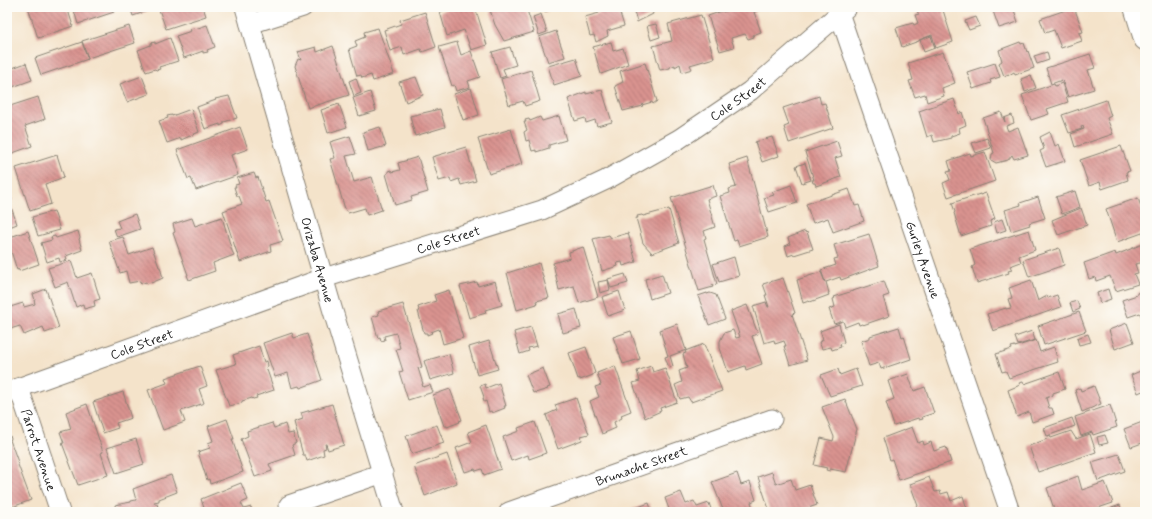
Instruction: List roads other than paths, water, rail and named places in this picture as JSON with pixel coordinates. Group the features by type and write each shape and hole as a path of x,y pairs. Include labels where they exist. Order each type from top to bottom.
{"main road":[{"path":"1135,7 1145,38"}],"street":[{"path":"248,16 303,7"},
{"name":"Cole Street","path":"13,390 324,278 542,210 606,180 679,139 750,91 841,9"},
{"name":"Gurley Avenue","path":"841,9 1010,512"},
{"name":"Orizaba Avenue","path":"248,16 394,512"},
{"name":"Parrot Avenue","path":"13,390 60,512"},
{"name":"Brunache Street","path":"509,512 772,419"},
{"path":"289,505 382,473"}]}
